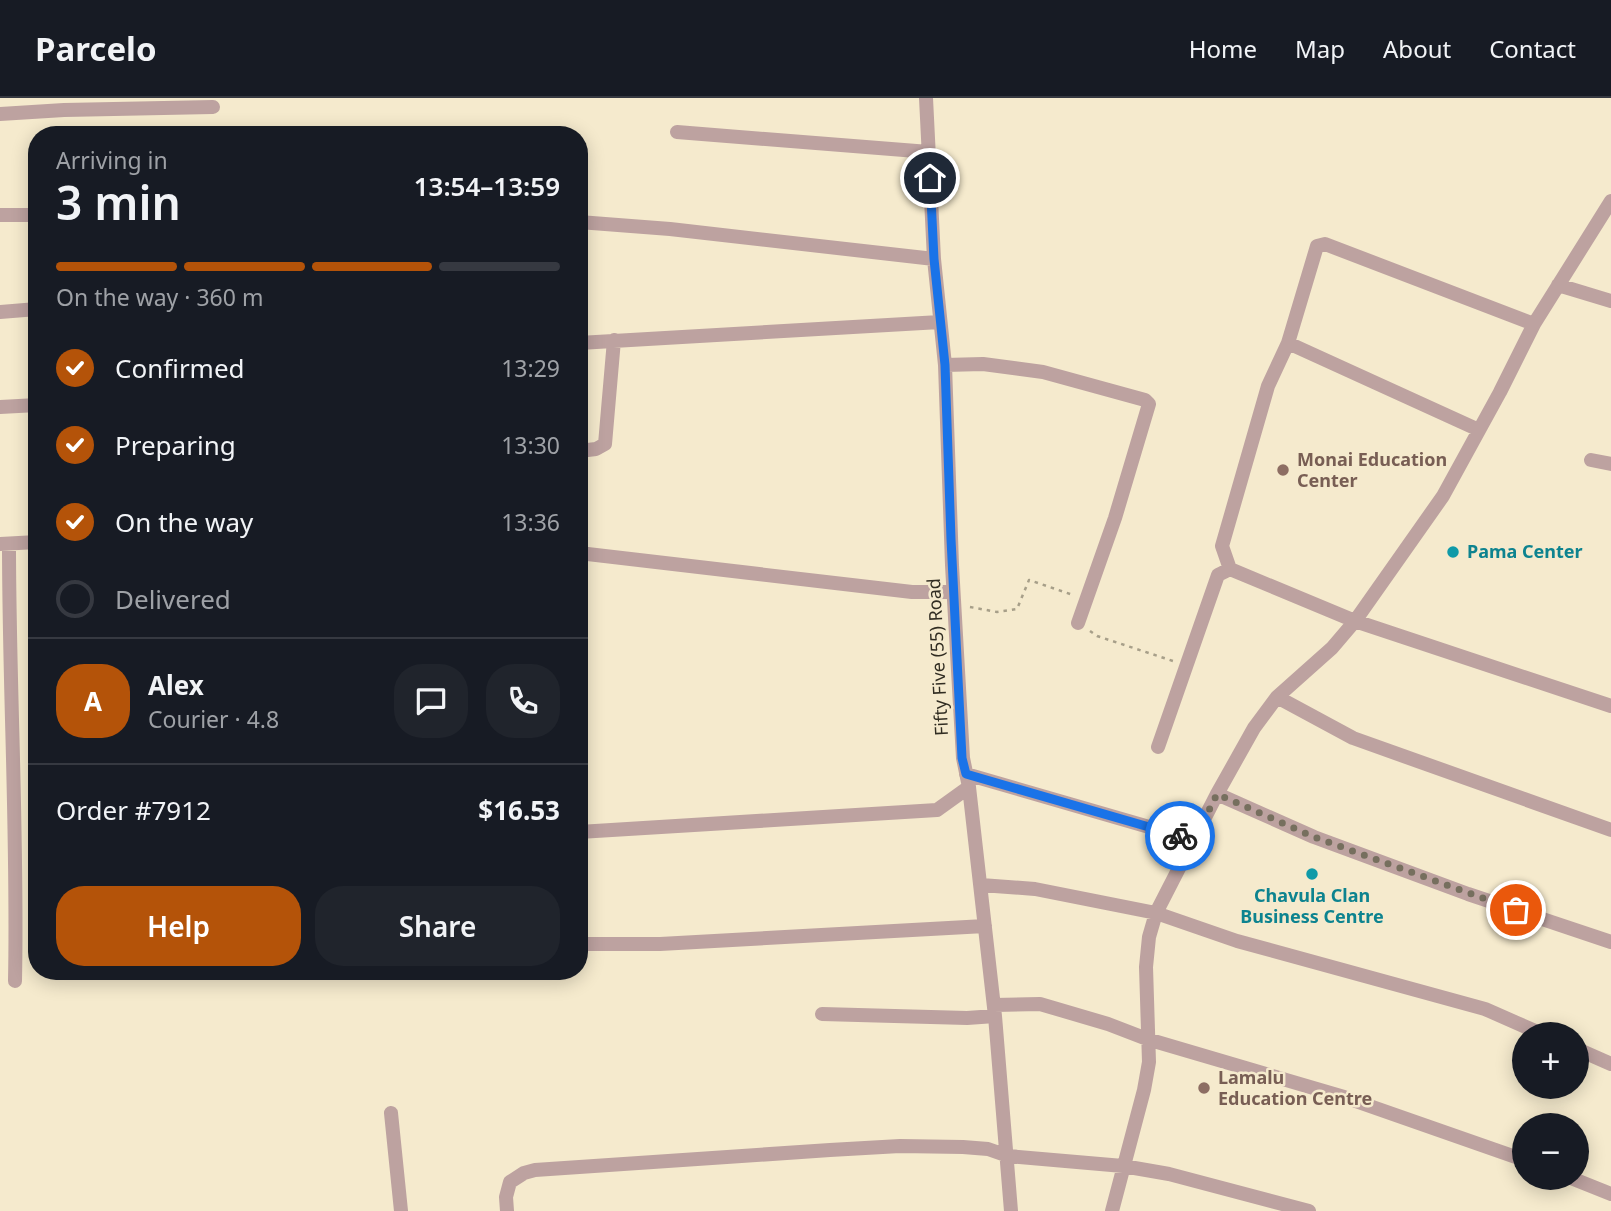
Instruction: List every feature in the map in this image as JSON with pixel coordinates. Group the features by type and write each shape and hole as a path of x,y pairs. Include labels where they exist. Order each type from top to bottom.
{"street":[{"name":"Fifty Five (55) Road","path":"926,98 934,259 945,365 962,758 968,781 995,1011 1011,1211"},
{"path":"0,114 213,107"},
{"path":"677,132 929,152"},
{"path":"1112,1211 1149,1062 1146,967 1149,937 1156,914 1254,728 1277,697 1332,648 1355,621 1443,496 1534,324 1611,201"},
{"path":"0,215 28,215"},
{"path":"588,223 670,229 934,259"},
{"path":"1534,324 1325,244 1317,246 1288,343 1268,386 1222,546 1230,569 1355,621 1611,706"},
{"path":"1558,285 1611,301"},
{"path":"0,312 28,310"},
{"path":"588,342 940,322"},
{"path":"588,450 605,444 614,340"},
{"path":"1288,343 1479,430"},
{"path":"945,365 983,364 1043,372 1145,400 1149,404 1119,506 1078,623"},
{"path":"0,407 28,405"},
{"path":"1591,460 1611,464"},
{"path":"15,981 17,892 5,544 28,543"},
{"path":"588,554 954,598"},
{"path":"1157,747 1218,575 1230,569"},
{"path":"1277,697 1353,738 1611,830"},
{"path":"588,831 937,810 968,781 1194,841"},
{"path":"1217,794 1326,842 1611,942"},
{"path":"981,885 1035,890 1156,914 1237,941 1485,1009 1515,1022"},
{"path":"588,944 660,944 985,926"},
{"path":"822,1014 967,1018 1040,1004 1108,1024 1147,1039 1344,1097 1512,1156"},
{"path":"1589,1054 1611,1064"},
{"path":"391,1113 401,1211"},
{"path":"507,1211 506,1197 510,1182 524,1173 536,1170 900,1146 988,1149 1007,1156 1123,1166 1223,1187 1309,1211"},
{"path":"1589,1185 1611,1194"}],"path":[{"path":"954,598 997,612 1017,609 1029,580 1086,600"},
{"path":"1078,623 1097,636 1186,666"}],"way so far":[{"path":"1180,836 1194,841 1217,794 1314,837 1516,910"}],"place":[{"name":"Monai Education Center","path":"1283,470"},
{"name":"Pama Center","path":"1453,552"},
{"name":"Chavula Clan Business Centre","path":"1312,874"},
{"name":"Lamalu Education Centre","path":"1204,1088"}],"route":[{"path":"930,178 934,259 945,365 953,592 962,758 966,774 1180,836"}]}
